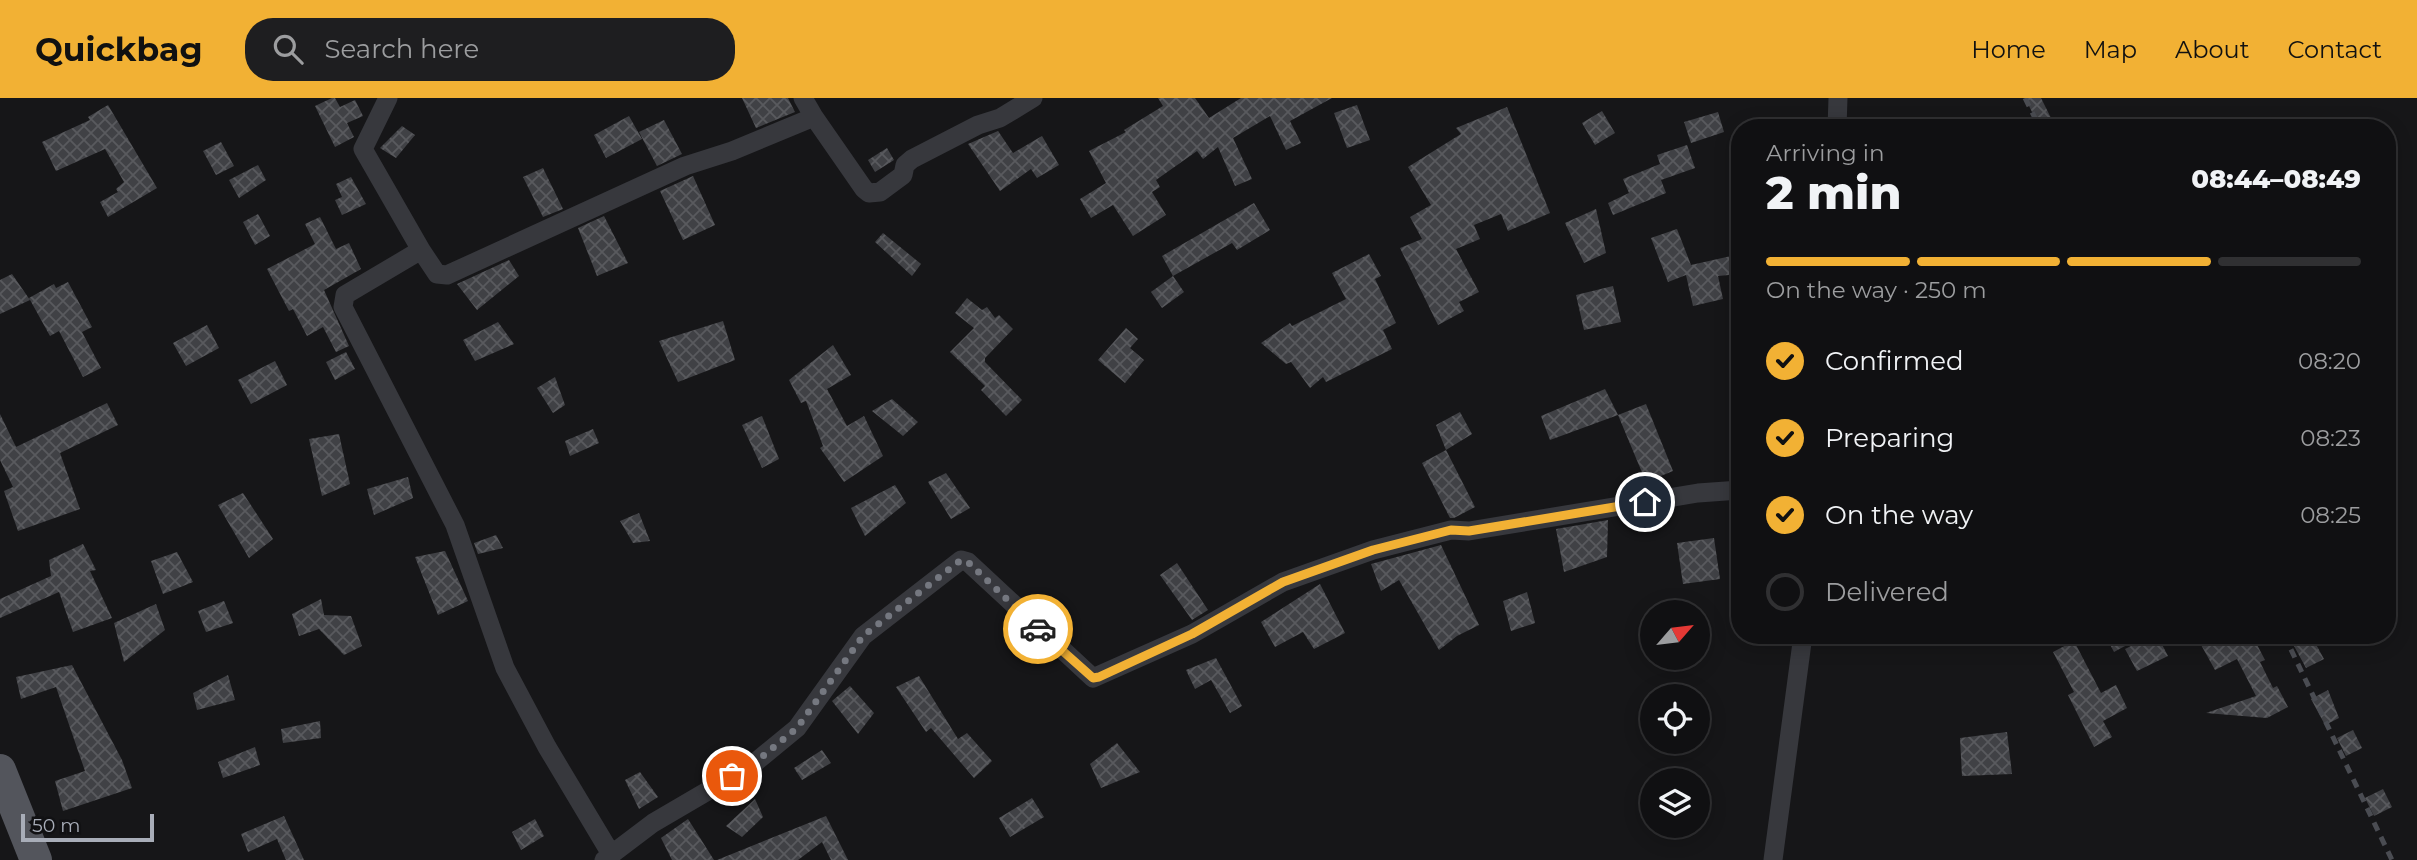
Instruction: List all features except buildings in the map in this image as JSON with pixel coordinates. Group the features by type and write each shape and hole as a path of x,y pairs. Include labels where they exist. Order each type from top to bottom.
{"main road":[{"path":"0,770 36,860"}],"street":[{"path":"388,98 363,149 421,250 437,274 447,275 685,166 732,151 814,117"},
{"path":"803,98 869,193 880,192 903,175 905,165 912,159 978,125 1000,118 1033,98"},
{"path":"1837,119 1838,98"},
{"path":"421,250 345,295 343,307 455,525 505,668 607,857 653,823 752,765 797,728 863,636 961,560 968,562 1093,678 1192,634 1283,582 1373,550 1451,530 1469,531 1698,492 1731,490"},
{"path":"1773,860 1802,644"}],"railway":[{"path":"2025,98 2036,119"},
{"path":"2288,644 2392,860"}],"way so far":[{"path":"732,776 752,765 797,728 863,636 961,560 968,562 1038,629"}],"route":[{"path":"1038,629 1082,671 1093,678 1099,677 1192,634 1283,582 1373,550 1451,530 1469,531 1645,502"}]}
